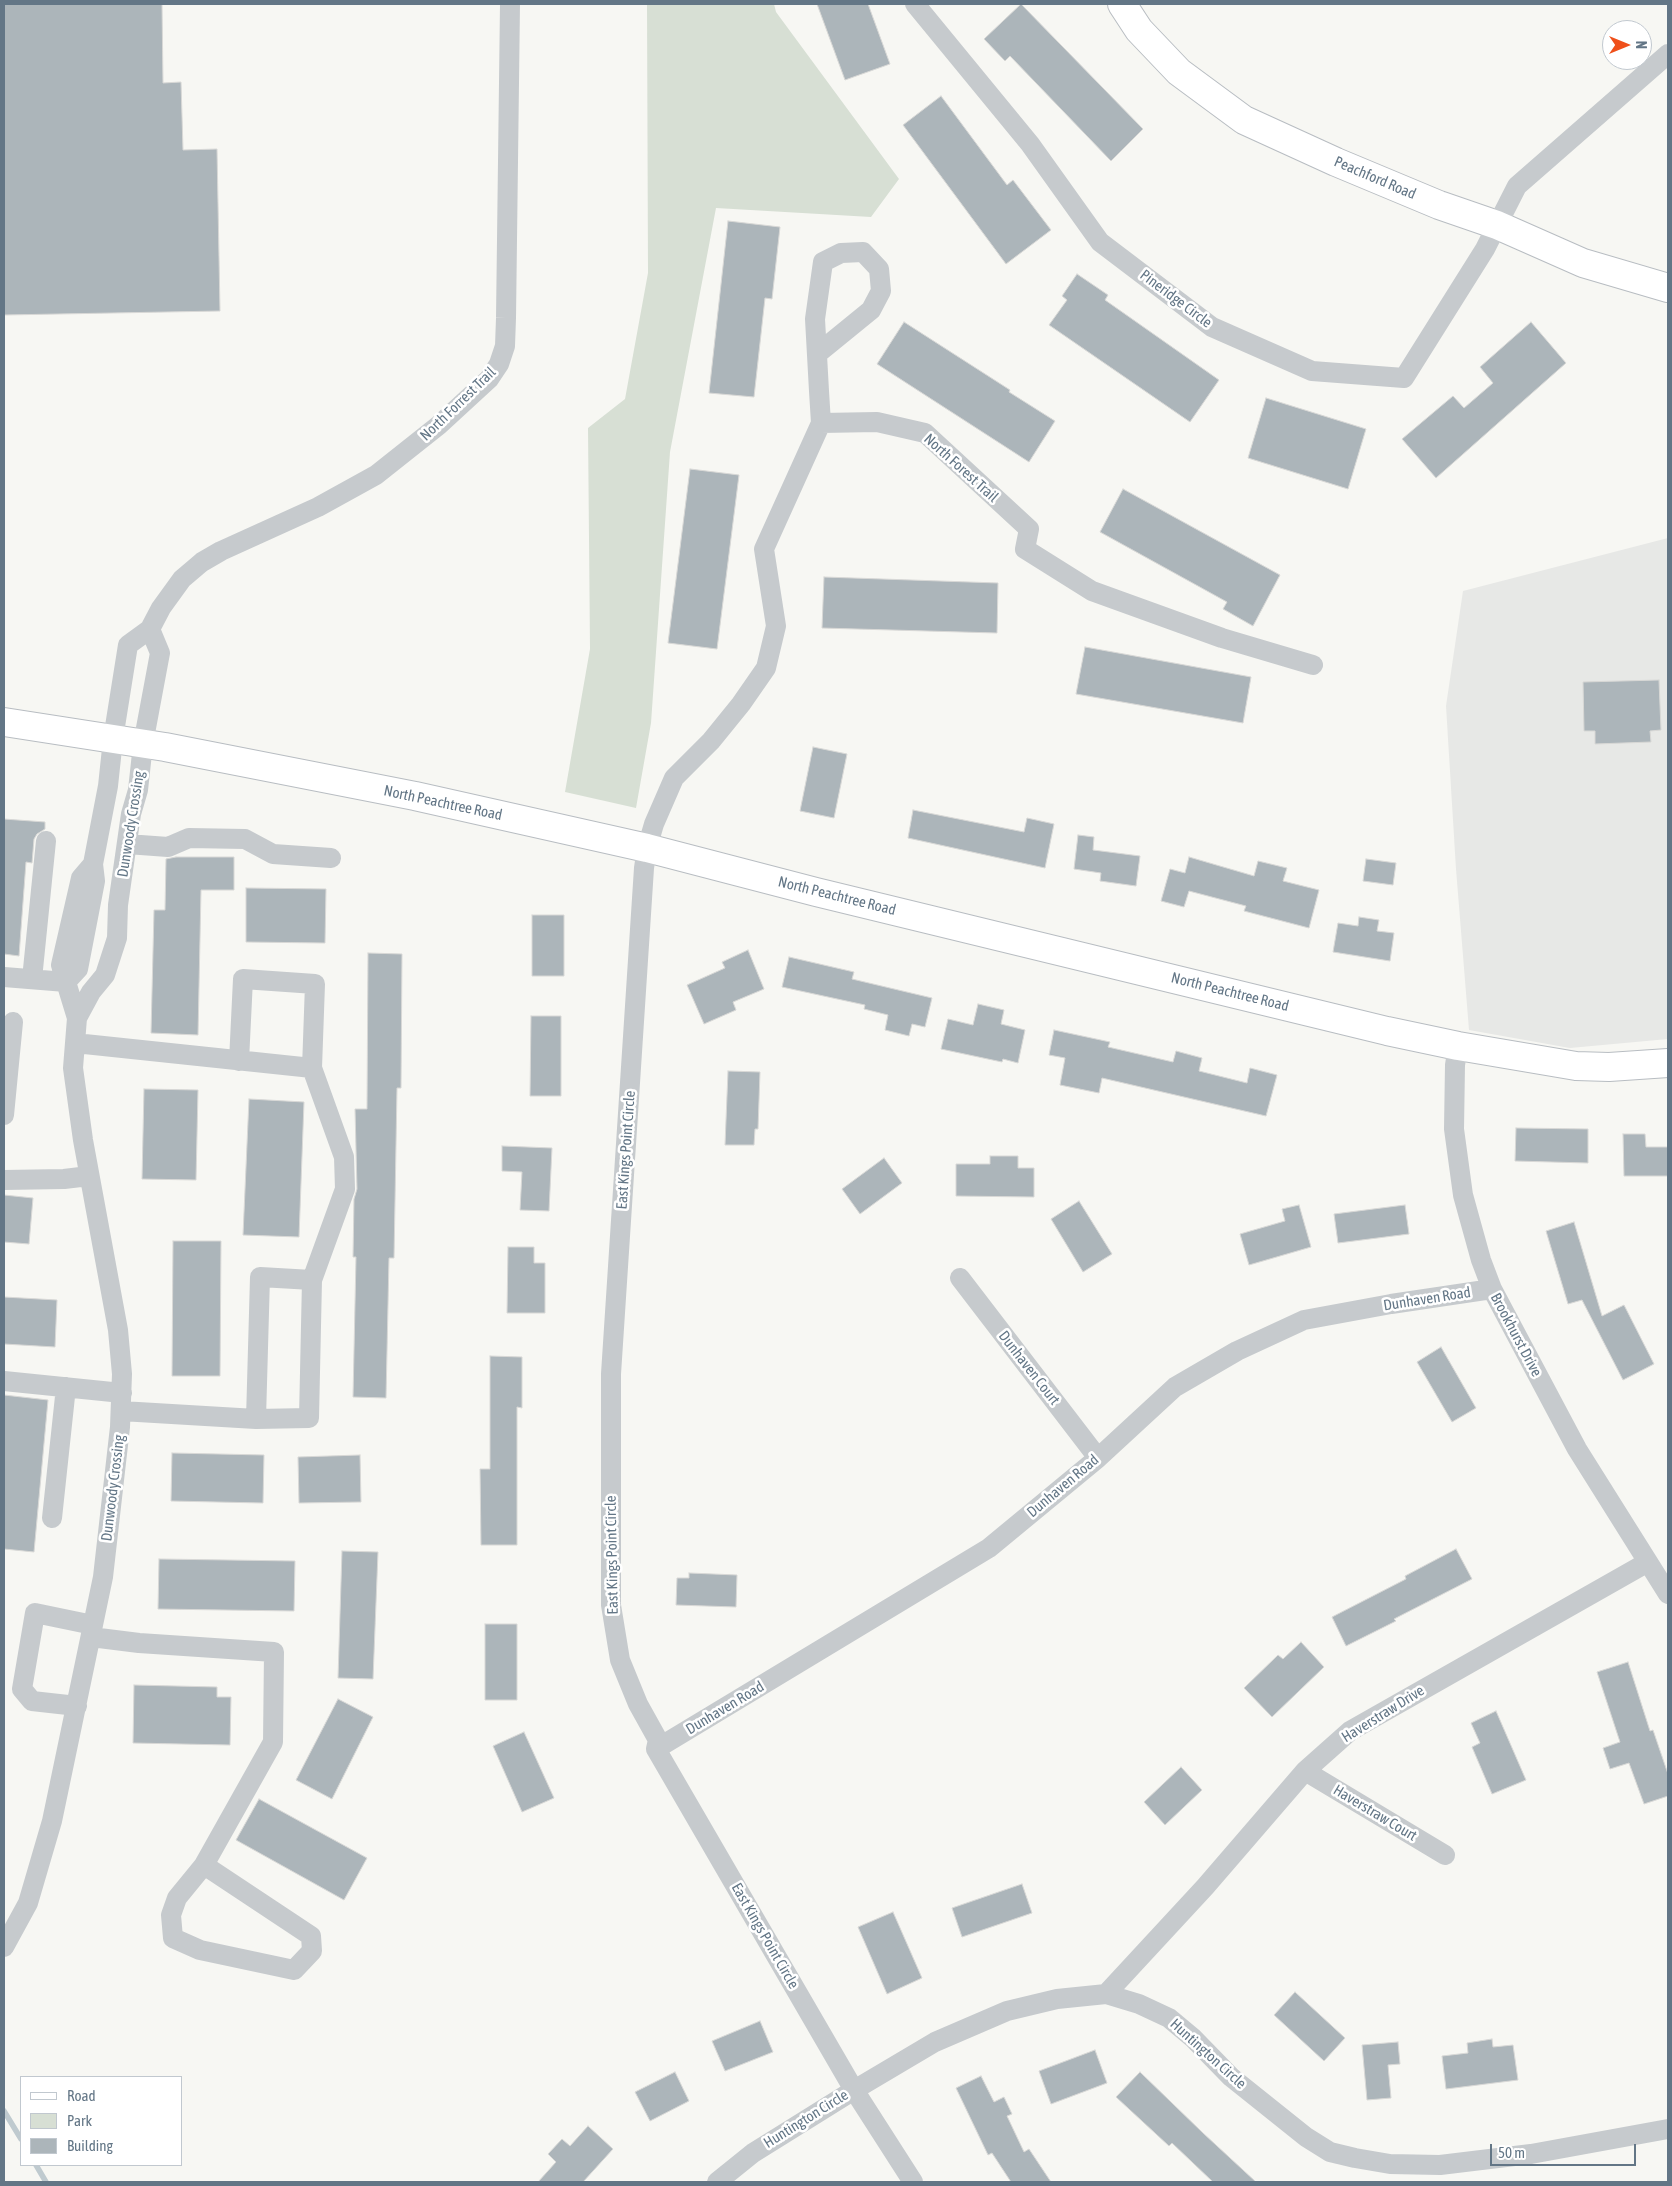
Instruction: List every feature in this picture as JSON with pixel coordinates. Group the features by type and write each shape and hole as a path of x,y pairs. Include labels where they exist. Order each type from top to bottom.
{"street":[{"name":"North Forrest Trail","path":"113,739 128,645 150,629 161,608 182,579 202,562 318,507 376,475 439,425 489,379 499,364 505,346 506,327 510,4"},
{"name":"Pineridge Circle","path":"915,4 1030,144 1100,242 1212,327 1312,371 1404,378 1477,264 1497,226"},
{"name":"Peachford Road","path":"1122,4 1139,30 1179,72 1244,120 1372,177 1497,226 1583,263 1668,288"},
{"path":"1497,226 1517,186 1668,54"},
{"path":"647,848 654,824 674,778 711,740 741,704 766,668 776,626 764,549 821,423 817,354 815,319 823,262 841,253 863,252 879,269 881,291 872,310 817,354"},
{"name":"North Forest Trail","path":"821,423 877,422 924,433 1029,529 1025,549 1092,591 1222,638 1313,665"},
{"path":"143,744 160,654 150,629"},
{"name":"North Peachtree Road","path":"4,722 143,744 415,796 647,848 836,897 1388,1031 1458,1046 1576,1066 1609,1067 1668,1063"},
{"name":"Dunwoody Crossing","path":"4,1946 28,1903 52,1821 77,1706 103,1578 122,1402 118,1330 89,1176 73,1068 77,1018 61,965 81,878 93,864 108,786 113,739"},
{"name":"Dunwoody Crossing","path":"77,1018 91,992 90,975 101,923 118,905 127,844 138,790 143,744"},
{"path":"127,844 168,847 189,838 245,839 272,854 331,858"},
{"path":"32,979 46,841"},
{"name":"East Kings Point Circle","path":"647,848 644,868 611,1374 610,1605 620,1660 638,1704 658,1740 656,1749 854,2090 913,2182"},
{"path":"4,976 66,982"},
{"path":"4,1381 66,1387 122,1402 256,1419 309,1418 312,1280 345,1189 344,1157 312,1068 316,984 243,980 239,1060"},
{"path":"4,1115 13,1022"},
{"path":"75,1043 312,1068"},
{"name":"Brookhurst Drive","path":"1458,1046 1455,1066 1454,1129 1463,1195 1481,1260 1492,1289 1577,1449 1668,1594"},
{"path":"4,1180 64,1179 89,1176"},
{"path":"256,1419 260,1277 312,1280"},
{"name":"Dunhaven Court","path":"960,1278 1098,1458"},
{"name":"Dunhaven Road","path":"656,1749 989,1548 1098,1458 1175,1387 1236,1351 1304,1320 1391,1304 1492,1289"},
{"path":"52,1518 66,1387"},
{"name":"Haverstraw Drive","path":"1106,1994 1205,1887 1304,1771 1350,1731 1648,1562"},
{"path":"77,1706 32,1701 22,1689 35,1613 139,1643 274,1652 272,1742 204,1865 177,1898 171,1915 173,1938 200,1950 294,1970 312,1951 311,1936 204,1865"},
{"name":"Haverstraw Court","path":"1304,1771 1445,1855"},
{"name":"Huntington Circle","path":"717,2182 753,2153 935,2042 1007,2011 1057,1999 1106,1994 1139,2004 1169,2018 1193,2038 1231,2077 1306,2137 1330,2152 1390,2164 1440,2166 1531,2154 1668,2129"}],"shaded area":[{"path":"1668,538 1668,1039 1570,1048 1469,1030 1456,869 1446,706 1463,591"}],"green space":[{"path":"647,4 774,4 776,12 899,179 871,217 716,208 670,452 651,723 636,808 565,792 590,649 588,428 625,399 648,273"}],"building":[{"path":"4,4 162,4 163,83 181,82 183,150 217,149 220,311 4,315"},
{"path":"817,4 868,4 890,64 845,80"},
{"path":"1021,4 1143,129 1111,161 1010,56 1005,61 984,39"},
{"path":"941,96 1007,185 1013,180 1051,230 1006,264 903,125"},
{"path":"728,221 780,227 772,299 765,298 754,397 709,393"},
{"path":"1077,274 1108,295 1105,300 1219,380 1190,422 1049,325 1067,300 1062,296"},
{"path":"904,322 1055,421 1029,462 877,364"},
{"path":"1531,322 1566,363 1436,478 1402,439 1453,396 1464,408 1493,383 1480,367"},
{"path":"1266,398 1366,429 1348,489 1248,458"},
{"path":"690,469 739,475 717,649 668,643"},
{"path":"1123,489 1280,575 1253,626 1223,609 1227,602 1100,532"},
{"path":"824,577 998,583 997,633 822,628"},
{"path":"1085,647 1251,677 1243,723 1076,694"},
{"path":"1659,680 1661,730 1650,731 1651,742 1595,744 1595,731 1584,731 1583,682"},
{"path":"813,747 847,754 834,818 800,811"},
{"path":"913,810 1024,832 1027,818 1054,824 1045,868 908,838"},
{"path":"4,819 45,822 45,829 37,834 34,839 32,863 26,862 19,956 4,954"},
{"path":"1078,835 1094,837 1093,850 1140,856 1136,886 1100,881 1101,873 1074,869"},
{"path":"176,857 234,857 234,890 201,890 198,1035 151,1033 154,910 165,910 166,859"},
{"path":"1189,857 1254,876 1258,861 1287,868 1283,881 1319,890 1309,928 1244,911 1246,906 1189,891 1184,907 1161,901 1170,869 1185,873"},
{"path":"1366,859 1396,863 1393,885 1363,881"},
{"path":"246,888 326,889 325,943 246,942"},
{"path":"532,915 564,915 564,976 532,976"},
{"path":"1359,917 1379,920 1377,931 1394,933 1390,961 1333,952 1338,923 1358,926"},
{"path":"748,950 764,989 733,1002 736,1010 704,1024 687,985 725,968 722,962"},
{"path":"368,953 402,954 401,1088 397,1088 394,1258 389,1258 386,1398 353,1397 356,1257 353,1257 354,1199 357,1189 355,1109 367,1109"},
{"path":"789,957 854,972 852,979 932,998 925,1027 912,1024 909,1036 885,1030 888,1015 864,1009 865,1005 782,987"},
{"path":"978,1004 1004,1010 1001,1024 1025,1030 1018,1063 1003,1059 1002,1062 941,1049 948,1019 973,1025"},
{"path":"531,1016 561,1016 561,1096 530,1096"},
{"path":"1054,1030 1110,1042 1108,1047 1173,1062 1176,1051 1202,1058 1199,1071 1247,1083 1250,1068 1277,1075 1266,1116 1102,1078 1099,1093 1060,1085 1065,1058 1049,1055"},
{"path":"728,1071 760,1072 758,1129 755,1129 754,1145 725,1145"},
{"path":"144,1089 198,1090 196,1180 142,1179"},
{"path":"249,1099 304,1102 299,1237 243,1235"},
{"path":"1516,1128 1588,1129 1588,1163 1515,1161"},
{"path":"1623,1134 1645,1134 1646,1147 1668,1147 1668,1176 1624,1176"},
{"path":"502,1146 552,1148 549,1211 520,1210 522,1172 502,1171"},
{"path":"990,1156 1018,1156 1018,1168 1034,1168 1034,1197 956,1196 956,1164 990,1164"},
{"path":"884,1158 902,1183 860,1214 842,1189"},
{"path":"4,1195 33,1198 29,1244 4,1242"},
{"path":"1079,1201 1112,1254 1083,1272 1051,1219"},
{"path":"1299,1205 1311,1247 1249,1265 1240,1234 1285,1221 1282,1209"},
{"path":"1405,1205 1409,1234 1338,1243 1334,1214"},
{"path":"1574,1222 1602,1316 1624,1305 1654,1364 1623,1380 1582,1300 1568,1304 1546,1231"},
{"path":"173,1241 221,1241 220,1376 172,1376"},
{"path":"508,1247 534,1247 534,1263 545,1263 545,1313 507,1313"},
{"path":"4,1297 57,1300 55,1347 4,1344"},
{"path":"1441,1347 1476,1408 1452,1422 1417,1362"},
{"path":"490,1356 522,1357 522,1408 517,1407 517,1545 481,1545 480,1469 490,1469"},
{"path":"4,1395 48,1400 34,1552 4,1549"},
{"path":"172,1453 264,1455 263,1503 171,1501"},
{"path":"360,1455 361,1502 299,1503 298,1457"},
{"path":"1456,1549 1472,1579 1346,1646 1332,1617 1406,1579 1405,1576"},
{"path":"342,1551 378,1552 373,1679 338,1678"},
{"path":"159,1559 295,1561 294,1611 158,1609"},
{"path":"689,1573 737,1575 736,1607 676,1605 677,1578 689,1578"},
{"path":"485,1624 517,1624 517,1700 485,1700"},
{"path":"1301,1642 1324,1667 1272,1717 1244,1688 1278,1655 1283,1659"},
{"path":"1628,1662 1650,1731 1653,1730 1668,1774 1668,1796 1644,1804 1629,1763 1610,1769 1603,1748 1620,1742 1597,1672"},
{"path":"134,1685 217,1687 217,1697 231,1697 230,1745 133,1743"},
{"path":"338,1699 373,1717 332,1799 296,1780"},
{"path":"1496,1711 1526,1780 1492,1794 1472,1747 1480,1743 1471,1723"},
{"path":"524,1732 554,1798 522,1812 493,1746"},
{"path":"1181,1767 1202,1790 1165,1825 1144,1802"},
{"path":"259,1799 367,1858 344,1900 236,1840"},
{"path":"1022,1884 1032,1913 962,1937 952,1908"},
{"path":"893,1912 922,1978 887,1994 858,1927"},
{"path":"1295,1992 1345,2038 1324,2061 1274,2015"},
{"path":"760,2021 773,2052 725,2071 712,2041"},
{"path":"1492,2039 1493,2047 1513,2045 1518,2080 1446,2089 1442,2056 1468,2053 1467,2043"},
{"path":"1398,2042 1400,2064 1388,2065 1391,2098 1367,2100 1362,2045"},
{"path":"1095,2050 1107,2083 1051,2104 1039,2071"},
{"path":"675,2072 689,2101 650,2121 635,2092"},
{"path":"1140,2072 1256,2182 1213,2182 1172,2143 1169,2146 1116,2097"},
{"path":"981,2076 994,2102 1004,2097 1012,2114 1007,2116 1024,2152 1029,2149 1051,2182 1011,2182 992,2153 988,2155 956,2088"},
{"path":"588,2126 613,2149 583,2182 538,2182 556,2162 548,2154 562,2139 570,2146"}],"waterway":[{"path":"4,2111 20,2137"},
{"path":"37,2166 46,2182"}]}
